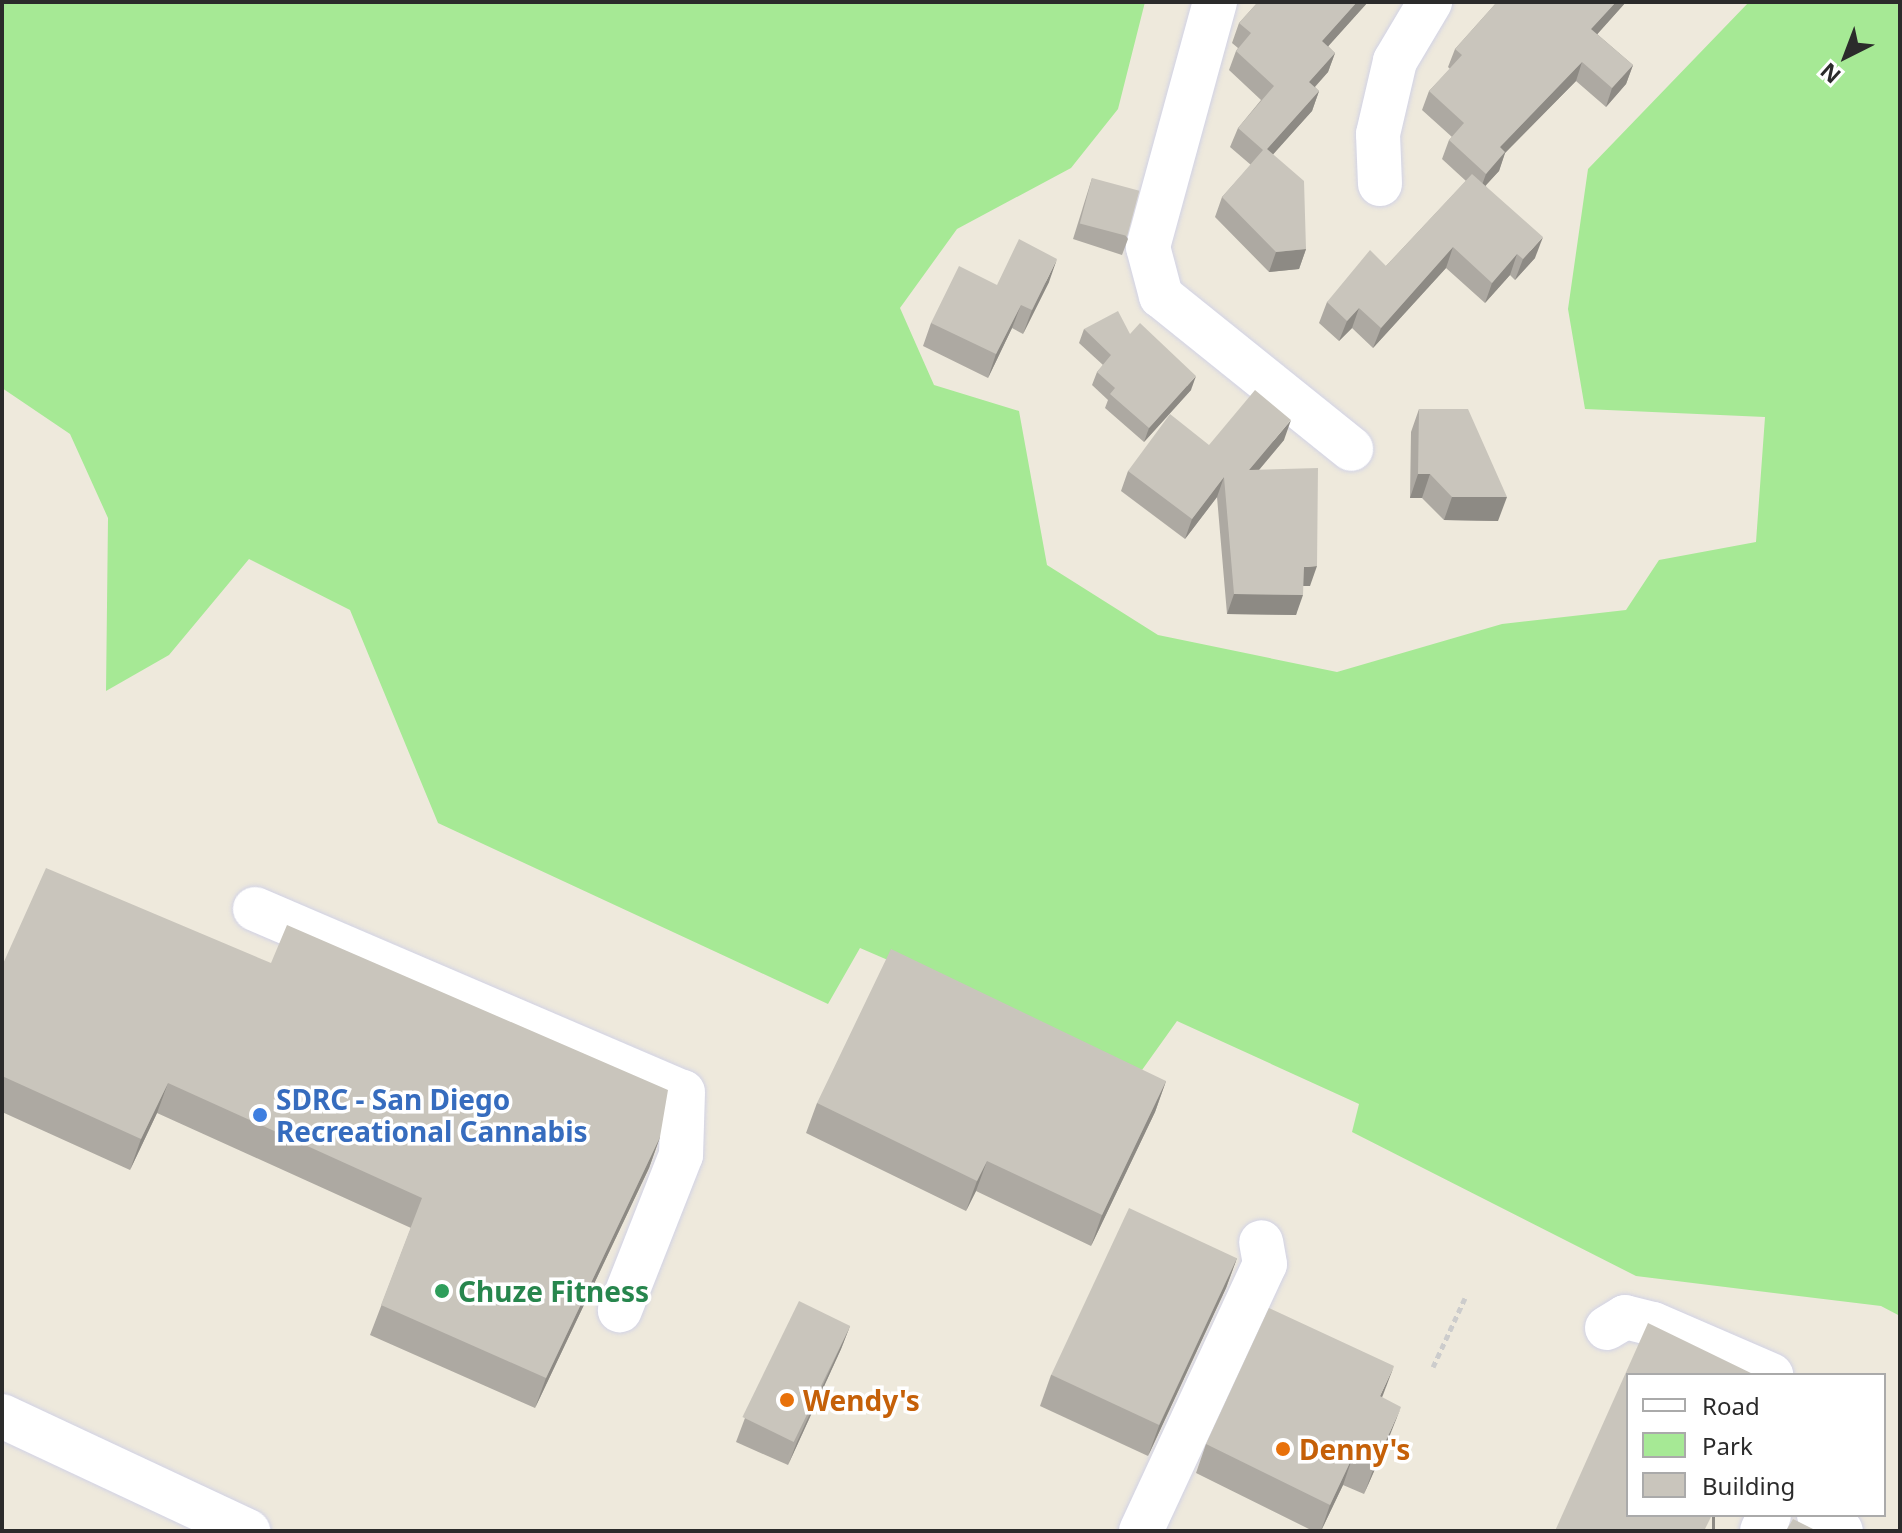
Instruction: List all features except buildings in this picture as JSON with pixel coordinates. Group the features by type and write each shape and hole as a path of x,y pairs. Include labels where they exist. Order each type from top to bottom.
{"street":[{"path":"1215,2 1148,247 1161,296 1351,449"},
{"path":"1380,184 1378,134 1395,61 1430,2"},
{"path":"255,909 683,1092 681,1155 620,1310"},
{"path":"1141,1531 1265,1264 1261,1242"},
{"path":"1607,1328 1625,1317 1653,1324 1766,1373"},
{"path":"2,1416 248,1531"},
{"path":"1822,1517 1841,1531"}],"path":[{"path":"1433,1367 1465,1298"}],"green space":[{"path":"2,2 1145,2 1118,109 1071,168 957,229 900,308 934,385 1019,411 1047,565 1158,635 1337,672 1502,624 1626,610 1659,560 1756,542 1765,417 1585,409 1568,309 1588,169 1749,2 1900,2 1900,1316 1881,1306 1636,1276 1352,1132 1359,1104 1177,1021 1142,1070 860,948 828,1004 438,823 350,610 249,559 169,655 106,691 108,518 70,434 2,388"}],"place":[{"name":"SDRC - San Diego Recreational Cannabis","path":"260,1115"},
{"name":"Chuze Fitness","path":"442,1291"},
{"name":"Wendy's","path":"787,1400"},
{"name":"Denny's","path":"1283,1449"}]}
